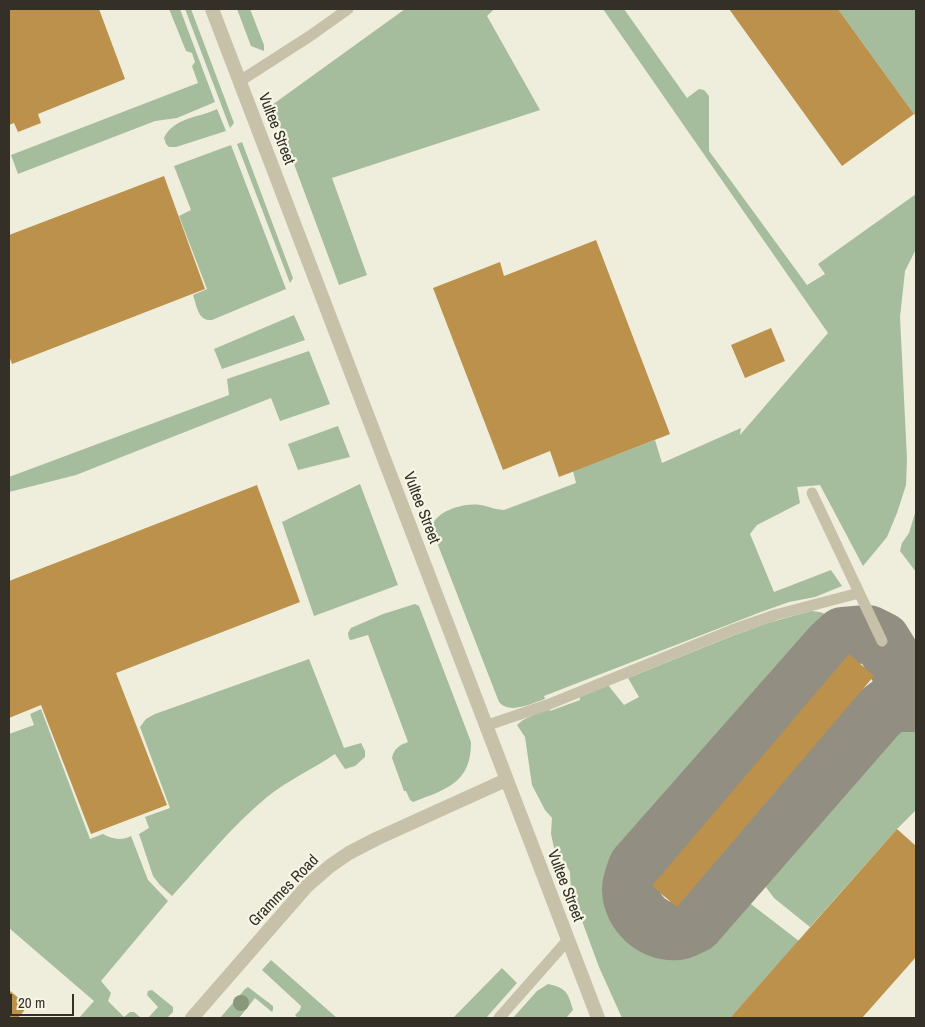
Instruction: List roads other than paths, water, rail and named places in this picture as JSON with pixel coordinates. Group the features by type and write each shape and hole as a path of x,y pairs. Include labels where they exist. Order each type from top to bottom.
{"street":[{"name":"Vultee Street","path":"212,9 598,1018"},
{"name":"Grammes Road","path":"192,1018 308,886 330,866 349,853 376,839 506,780"}],"lane":[{"path":"240,81 348,9"},
{"path":"812,493 882,641"},
{"path":"485,726 547,705 732,630 775,615 859,593"},
{"path":"499,1018 567,941"}]}
